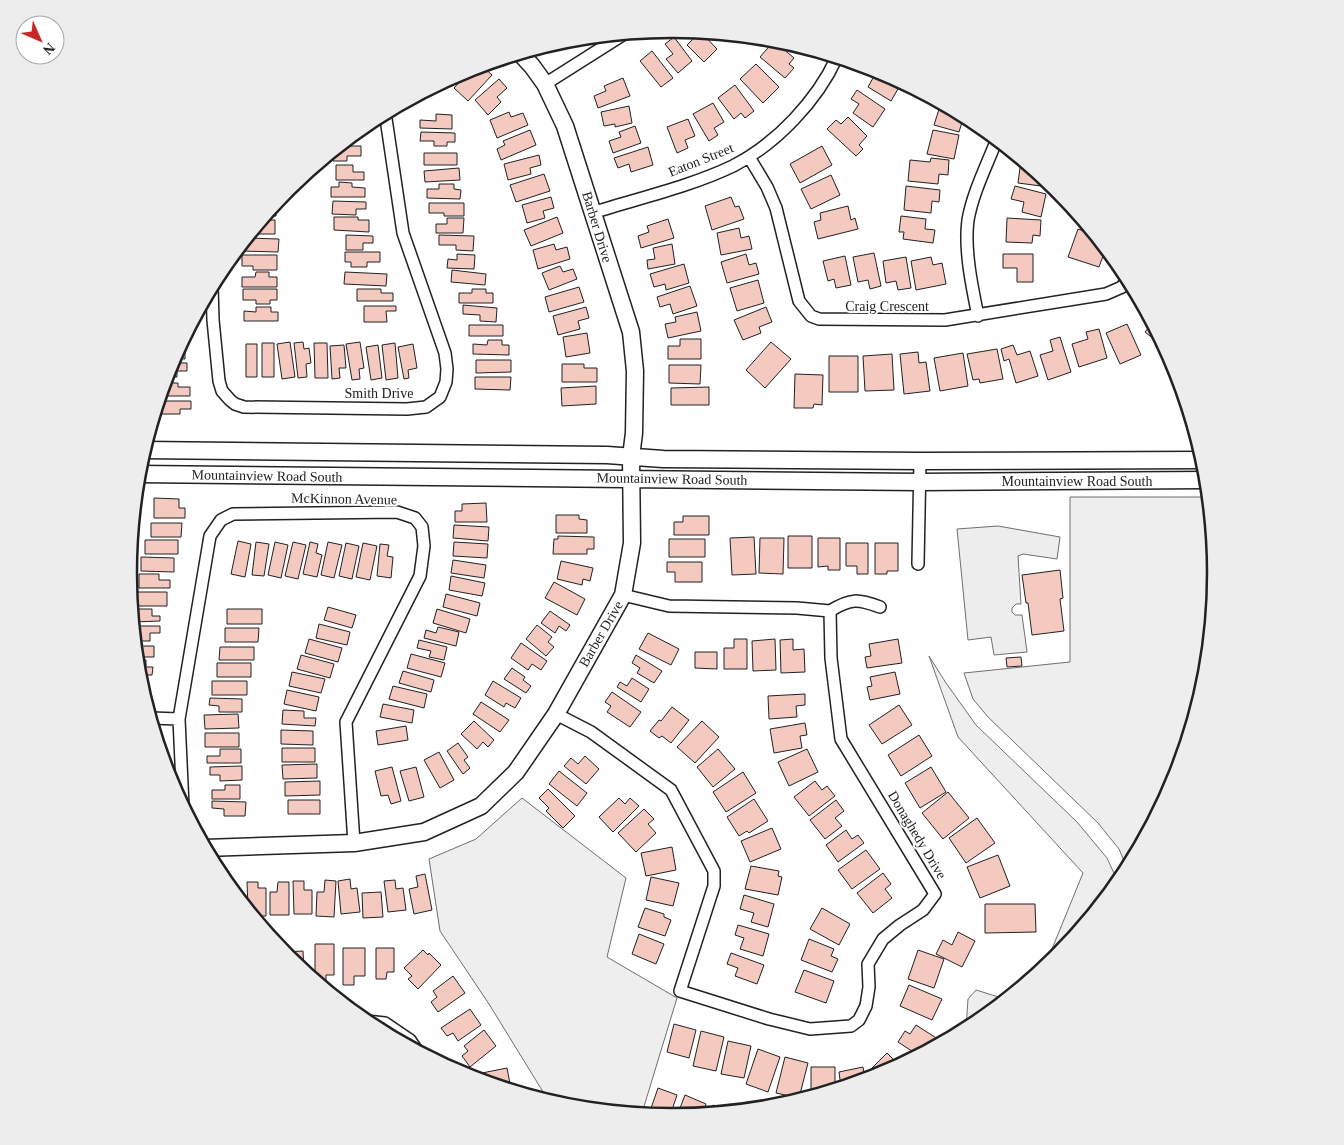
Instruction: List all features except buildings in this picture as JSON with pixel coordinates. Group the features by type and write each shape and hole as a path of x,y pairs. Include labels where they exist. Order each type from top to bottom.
{"main road":[{"name":"Barber Drive","path":"214,848 354,843 424,832 481,806 516,772 556,714 623,595 632,543 631,457 634,427 634,349 627,317 592,213 566,126 545,84 525,59"},
{"name":"Mountainview Road South","path":"151,450 607,455 663,459 920,461 1195,460"},
{"name":"Mountainview Road South","path":"146,474 920,482 1199,480"}],"street":[{"path":"545,84 613,41"},
{"name":"Eaton Street","path":"592,213 706,177 749,157 800,114 817,91 834,63"},
{"name":"Smith Drive","path":"212,300 212,320 219,381 222,391 235,404 244,406 407,409 426,407 440,397 446,382 445,353 403,233 386,121"},
{"path":"978,316 967,241 968,221 976,191 994,146"},
{"name":"Craig Crescent","path":"749,157 767,187 776,208 799,301 810,316 830,320 930,322 978,316 1106,294 1123,285"},
{"path":"918,564 920,461"},
{"name":"McKinnon Avenue","path":"182,786 179,720 210,536 221,520 233,514 397,512 415,518 422,527 424,546 420,576 346,722 354,843"},
{"path":"623,595 669,606 830,610 843,602 861,600 880,607"},
{"name":"Donaghedy Drive","path":"556,714 591,732 671,790 714,871 714,886 680,991 769,1019 810,1028 850,1026 860,1020 866,1006 869,987 868,964 883,939 900,924 923,910 935,894 841,739 831,658 830,610"},
{"path":"157,718 179,720"},
{"path":"384,1023 404,1036"}],"shaded area":[{"path":"1070,497 1201,497 1206,538 1207,572 1206,607 1197,677 1179,744 1166,777 1152,809 1123,859 1119,849 1098,823 988,717 973,699 964,673 1070,662"},
{"path":"998,526 1060,537 1057,559 1023,554 1018,556 1021,604 1016,604 1012,608 1012,612 1015,615 1022,615 1027,652 994,655 991,637 968,640 957,529"},
{"path":"929,656 976,725 1077,822 1107,858 1114,874 1074,925 1052,949 1083,873 958,737"},
{"path":"522,798 626,878 607,957 677,998 644,1106 602,1103 542,1091 489,1004 440,931 429,859 476,839"},
{"path":"976,990 998,997 967,1018 968,999"}]}
